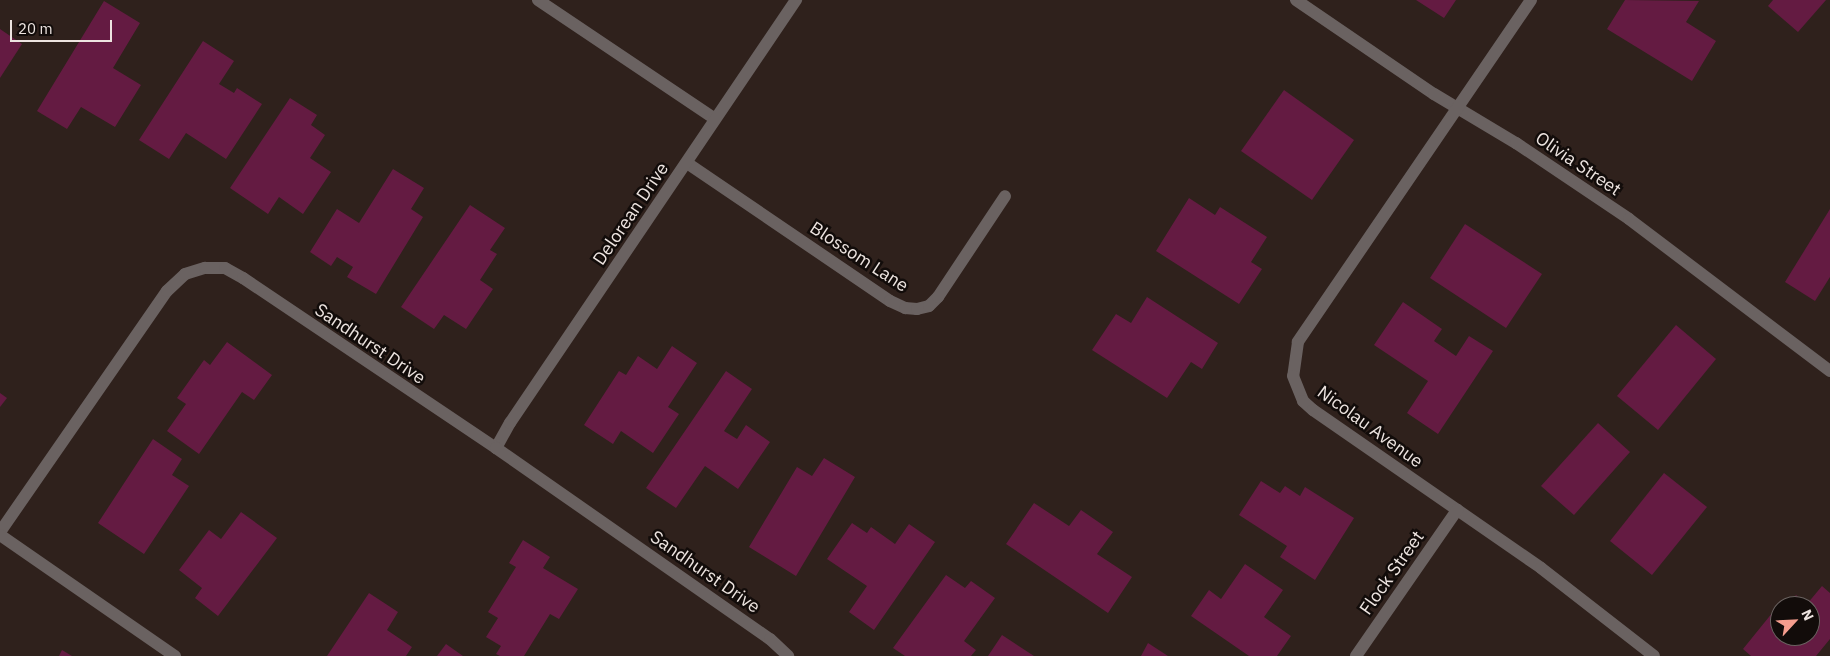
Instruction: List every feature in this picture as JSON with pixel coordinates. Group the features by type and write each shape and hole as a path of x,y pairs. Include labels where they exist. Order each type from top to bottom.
{"street":[{"path":"538,0 715,119"},
{"name":"Delorean Drive","path":"496,448 515,414 796,0"},
{"name":"Olivia Street","path":"1296,0 1434,94 1516,143 1629,219 1830,371"},
{"name":"Nicolau Avenue","path":"1531,0 1298,342 1293,376 1303,401 1313,410 1540,568 1654,656"},
{"name":"Blossom Lane","path":"687,163 890,301 904,308 918,309 928,306 938,298 1005,196"},
{"name":"Sandhurst Drive","path":"175,656 0,534 167,291 185,274 205,268 225,268 243,278 496,448 770,639 788,656"},
{"name":"Flock Street","path":"1356,656 1457,510"}],"building":[{"path":"1416,0 1456,0 1444,18"},
{"path":"1625,0 1699,1 1686,22 1716,41 1692,81 1607,29"},
{"path":"1773,0 1826,0 1798,32 1768,6"},
{"path":"104,1 140,23 113,68 141,85 115,127 81,107 67,129 37,111"},
{"path":"0,29 22,44 0,78"},
{"path":"203,41 234,61 219,84 234,93 237,88 262,104 226,159 186,133 169,159 139,140"},
{"path":"1284,90 1354,140 1312,200 1241,151"},
{"path":"290,98 317,115 311,125 325,135 310,158 331,172 303,214 279,197 268,214 230,188"},
{"path":"393,169 424,188 411,209 423,217 376,294 347,277 353,267 337,257 331,266 310,252 337,209 359,223"},
{"path":"1189,198 1215,215 1220,207 1267,237 1251,262 1262,269 1239,304 1156,251"},
{"path":"470,205 505,228 490,250 497,254 480,280 493,289 466,329 444,315 434,329 401,307"},
{"path":"1830,209 1830,277 1815,301 1785,282"},
{"path":"1465,224 1542,274 1506,328 1430,278"},
{"path":"1147,297 1218,343 1202,369 1191,362 1167,398 1092,350 1116,314 1131,323"},
{"path":"1403,302 1442,329 1434,341 1456,356 1469,336 1493,351 1438,434 1407,413 1428,381 1374,345"},
{"path":"1676,325 1716,359 1658,430 1617,396"},
{"path":"227,342 272,375 254,400 242,392 199,454 167,431 186,404 177,398 204,360 210,365"},
{"path":"672,346 697,363 668,407 679,414 653,453 621,431 613,444 584,425 619,371 626,375 638,356 657,369"},
{"path":"726,371 752,389 724,431 737,439 746,425 770,442 738,489 705,466 676,508 646,488"},
{"path":"0,393 7,398 0,407"},
{"path":"1598,423 1630,452 1574,515 1541,486"},
{"path":"153,439 182,459 172,475 189,486 144,554 98,523"},
{"path":"824,458 855,477 796,576 749,547 797,467 812,476"},
{"path":"1664,473 1707,507 1652,575 1610,541"},
{"path":"1261,481 1280,493 1285,486 1300,496 1305,487 1354,518 1315,580 1280,557 1287,546 1239,515"},
{"path":"1034,503 1069,526 1081,510 1113,532 1097,554 1132,577 1108,613 1006,544"},
{"path":"241,512 277,538 218,616 195,598 202,588 179,570 209,530 221,539"},
{"path":"852,523 867,533 871,527 895,544 909,524 935,542 874,630 849,612 867,586 827,559"},
{"path":"523,540 550,557 543,568 578,589 559,619 550,614 524,656 500,656 496,654 501,646 486,637 498,618 488,612 516,567 509,563"},
{"path":"1245,564 1283,590 1264,617 1291,636 1277,656 1249,656 1191,616 1209,590 1221,599"},
{"path":"946,575 965,588 971,581 995,598 964,641 976,650 971,656 905,656 893,648"},
{"path":"1822,586 1830,593 1830,639 1816,656 1751,656 1743,649 1770,616 1770,646 1820,646 1820,596 1814,596"},
{"path":"369,593 398,612 387,630 412,647 406,656 327,656"},
{"path":"1002,635 1034,656 988,656"},
{"path":"1148,643 1168,656 1141,656"},
{"path":"446,644 463,656 437,656"},
{"path":"62,650 72,656 59,656"}]}
